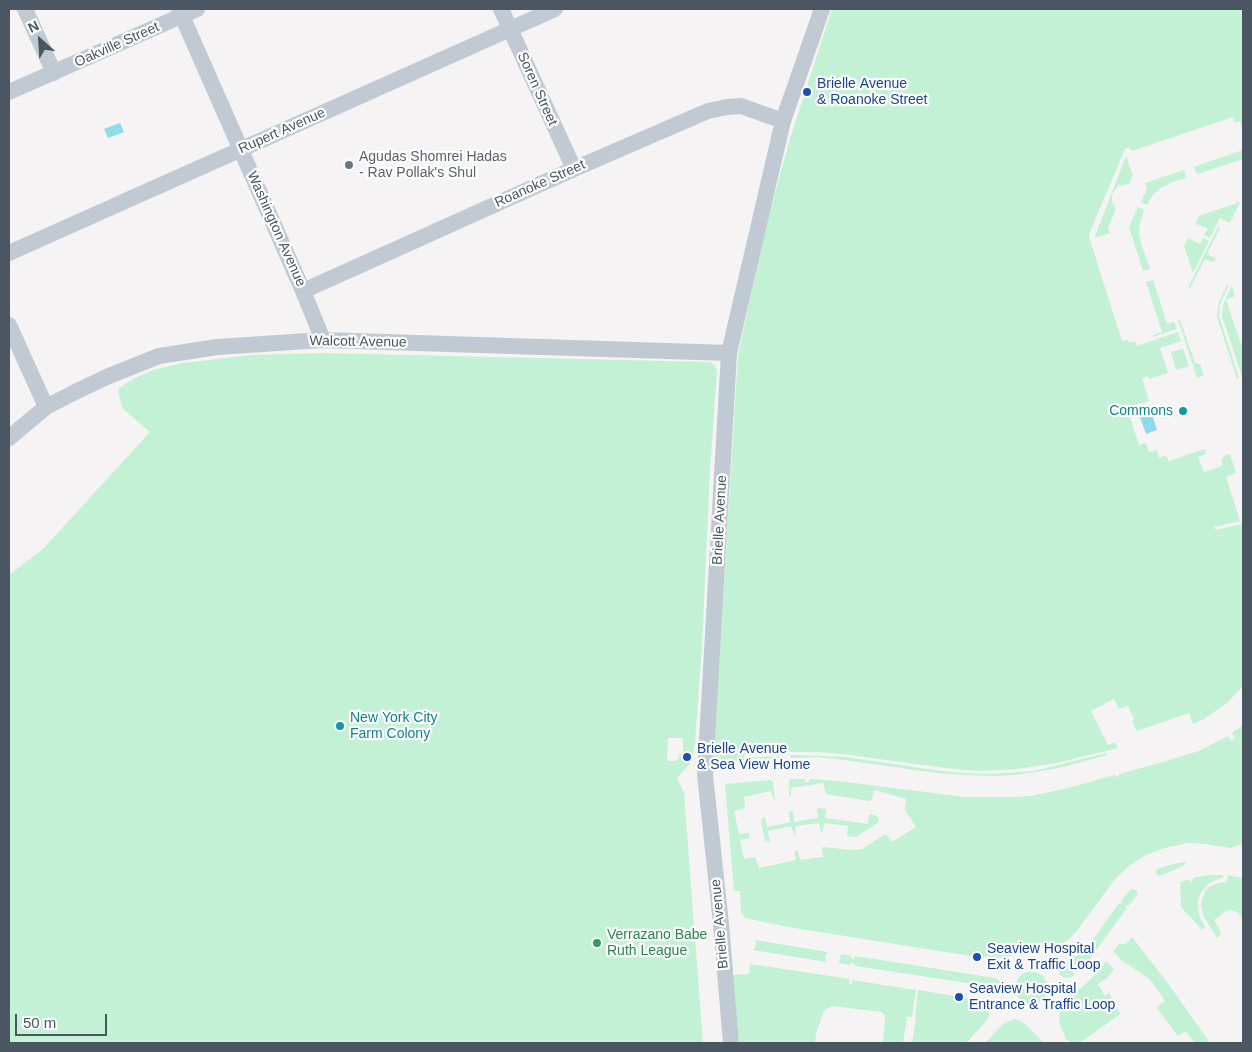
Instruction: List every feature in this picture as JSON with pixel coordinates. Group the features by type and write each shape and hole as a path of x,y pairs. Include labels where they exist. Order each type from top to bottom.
{"street":[{"path":"25,9 54,73"},
{"name":"Oakville Street","path":"9,92 54,73 180,12 197,9"},
{"name":"Soren Street","path":"501,9 574,169"},
{"name":"Rupert Avenue","path":"9,253 555,9"},
{"name":"Brielle Avenue","path":"731,1043 721,924 705,776 729,353 783,121 822,9"},
{"name":"Washington Avenue","path":"180,12 323,340"},
{"name":"Roanoke Street","path":"302,291 708,111 741,106 783,121"},
{"path":"9,327 46,407"},
{"name":"Walcott Avenue","path":"9,438 46,407 85,387 159,356 217,347 323,340 729,353"}],"green space":[{"path":"832,9 1243,9 1243,132 1240,121 1235,123 1233,117 1132,151 1129,147 1125,149 1089,234 1122,341 1128,340 1129,343 1135,341 1137,346 1178,332 1181,341 1160,348 1168,373 1149,379 1148,376 1142,378 1149,401 1127,408 1139,445 1146,443 1149,452 1157,450 1159,458 1166,455 1169,462 1205,449 1206,454 1198,457 1204,472 1222,466 1224,456 1230,454 1236,473 1226,477 1240,521 1214,527 1216,530 1241,524 1243,529 1243,686 1227,703 1204,719 1193,724 1189,713 1137,731 1128,706 1119,709 1114,699 1091,711 1108,745 1115,742 1118,748 1057,763 1017,769 981,771 953,769 842,754 789,751 744,755 744,758 780,756 780,758 713,763 738,355 766,227 789,142"},
{"path":"1243,150 1243,159 1197,174 1194,167"},
{"path":"1126,156 1133,176 1129,184 1118,186 1112,194 1112,202 1116,209 1108,228 1110,233 1095,238 1095,236"},
{"path":"1184,170 1186,178 1161,188 1152,196 1147,205 1141,202 1147,189 1145,183"},
{"path":"1240,202 1230,223 1220,218 1210,238 1204,235 1208,229 1195,223 1199,216"},
{"path":"1138,207 1144,210 1139,233 1150,269 1143,271 1129,227"},
{"path":"1218,227 1220,228 1207,254 1216,260 1212,262 1205,259 1190,288 1188,288"},
{"path":"1188,238 1200,244 1203,238 1209,241 1193,273 1184,246"},
{"path":"1153,280 1167,324 1174,322 1177,329 1153,337 1153,335 1162,332 1146,282"},
{"path":"1227,285 1229,285 1220,304 1219,316 1239,378 1237,379 1217,317 1219,302"},
{"path":"1232,286 1235,296 1226,300 1243,347 1243,380 1222,316 1224,302"},
{"path":"1178,320 1180,320 1195,363 1200,364 1204,375 1197,378"},
{"path":"1183,349 1189,366 1176,370 1171,352"},
{"name":"New York City Farm Colony","path":"322,353 711,362 715,366 717,370 695,743 689,765 677,778 684,793 703,1043 9,1043 9,575 43,549 150,432 122,408 118,389 133,379 153,370 183,363 251,355","holes":["668,738 683,738 683,754 679,754 679,758 676,761 667,761"]},
{"path":"1243,725 1243,843 1231,848 1187,843 1146,855 1129,866 1115,879 1076,932 1064,942 1007,957 971,956 788,927 745,918 741,912 740,891 734,891 725,784 771,780 773,782 775,801 771,791 744,797 745,808 734,811 739,834 749,833 749,838 740,840 744,859 755,857 759,868 796,860 794,851 797,850 800,860 823,857 823,847 852,850 862,849 884,835 887,835 892,842 916,827 905,810 906,799 874,790 870,801 826,794 823,783 791,788 791,797 789,795 790,779 805,779 805,782 809,782 809,779 838,781 965,797 1030,796 1115,775 1116,777 1119,774 1199,751 1228,736 1231,741 1235,738 1232,733"},
{"path":"1106,753 1107,755 1059,768 997,776 937,773 818,757 791,758 791,755 846,757 941,771 977,774 1034,771"},
{"path":"817,809 826,809 825,818 868,824 869,815 871,814 877,816 879,820 856,837 847,836 848,826 824,823 821,833 819,823 795,826 795,836 791,826 768,831 770,842 765,840 762,818 765,817 767,827 790,822 789,812 792,811 794,822 818,818"},
{"path":"1185,862 1185,865 1162,875 1159,876 1156,873 1158,869"},
{"path":"1223,875 1223,877 1209,883 1200,894 1198,902 1199,913 1205,927 1202,930 1181,907 1180,883 1189,879 1190,882 1193,881 1193,878"},
{"path":"1228,875 1243,878 1243,918 1237,912 1231,910 1226,911 1214,920 1221,934 1217,938 1204,917 1201,906 1202,900 1205,891 1209,887 1227,882"},
{"path":"1131,889 1136,890 1138,894 1128,906 1126,905 1125,907 1127,908 1088,961 1077,972 1074,969 1072,971 1075,975 1071,977 1065,978 1060,975 1059,965 1065,960 1067,962 1069,961 1068,959 1078,955 1090,944"},
{"path":"1132,937 1170,986 1210,1043 1195,1043 1185,1031 1178,1036 1156,1007 1165,1001 1153,983 1121,960 1113,951 1119,944 1126,944"},
{"path":"755,940 828,952 825,957 827,962 753,950 756,943"},
{"path":"841,954 852,956 851,958 854,959 855,956 995,978 1000,983 998,986 993,987 856,966 853,963 850,963 850,965 839,963"},
{"path":"1106,961 1114,969 1107,978 1098,984 1105,996 1109,993 1120,1013 1082,1041 1077,1043 1071,1042 1066,1039 1060,1025 1060,1011 1065,1002 1092,978"},
{"path":"750,964 850,979 849,984 852,984 852,980 916,990 912,1017 907,1017 903,1043 883,1043 885,1018 881,1012 832,1006 824,1011 816,1033 815,1043 739,1043 733,975 749,974"},
{"path":"1027,972 1038,973 1043,976 1048,986 1045,997 1037,1004 1031,1005 1022,1002 1015,993 1018,978"},
{"path":"918,990 979,1000 987,1006 989,1017 966,1043 912,1043"},
{"path":"1015,1019 1025,1024 1044,1043 985,1043 1004,1023"}],"water":[{"path":"120,123 124,132 108,138 104,129"},
{"path":"1152,407 1157,430 1146,434 1138,412"}],"place":[{"name":"Brielle Avenue & Roanoke Street","path":"807,92"},
{"name":"Agudas Shomrei Hadas - Rav Pollak's Shul","path":"349,165"},
{"name":"Commons","path":"1183,411"},
{"name":"New York City Farm Colony","path":"340,726"},
{"name":"Brielle Avenue & Sea View Home","path":"687,757"},
{"name":"Verrazano Babe Ruth League","path":"597,943"},
{"name":"Seaview Hospital Exit & Traffic Loop","path":"977,957"},
{"name":"Seaview Hospital Entrance & Traffic Loop","path":"959,997"}]}
